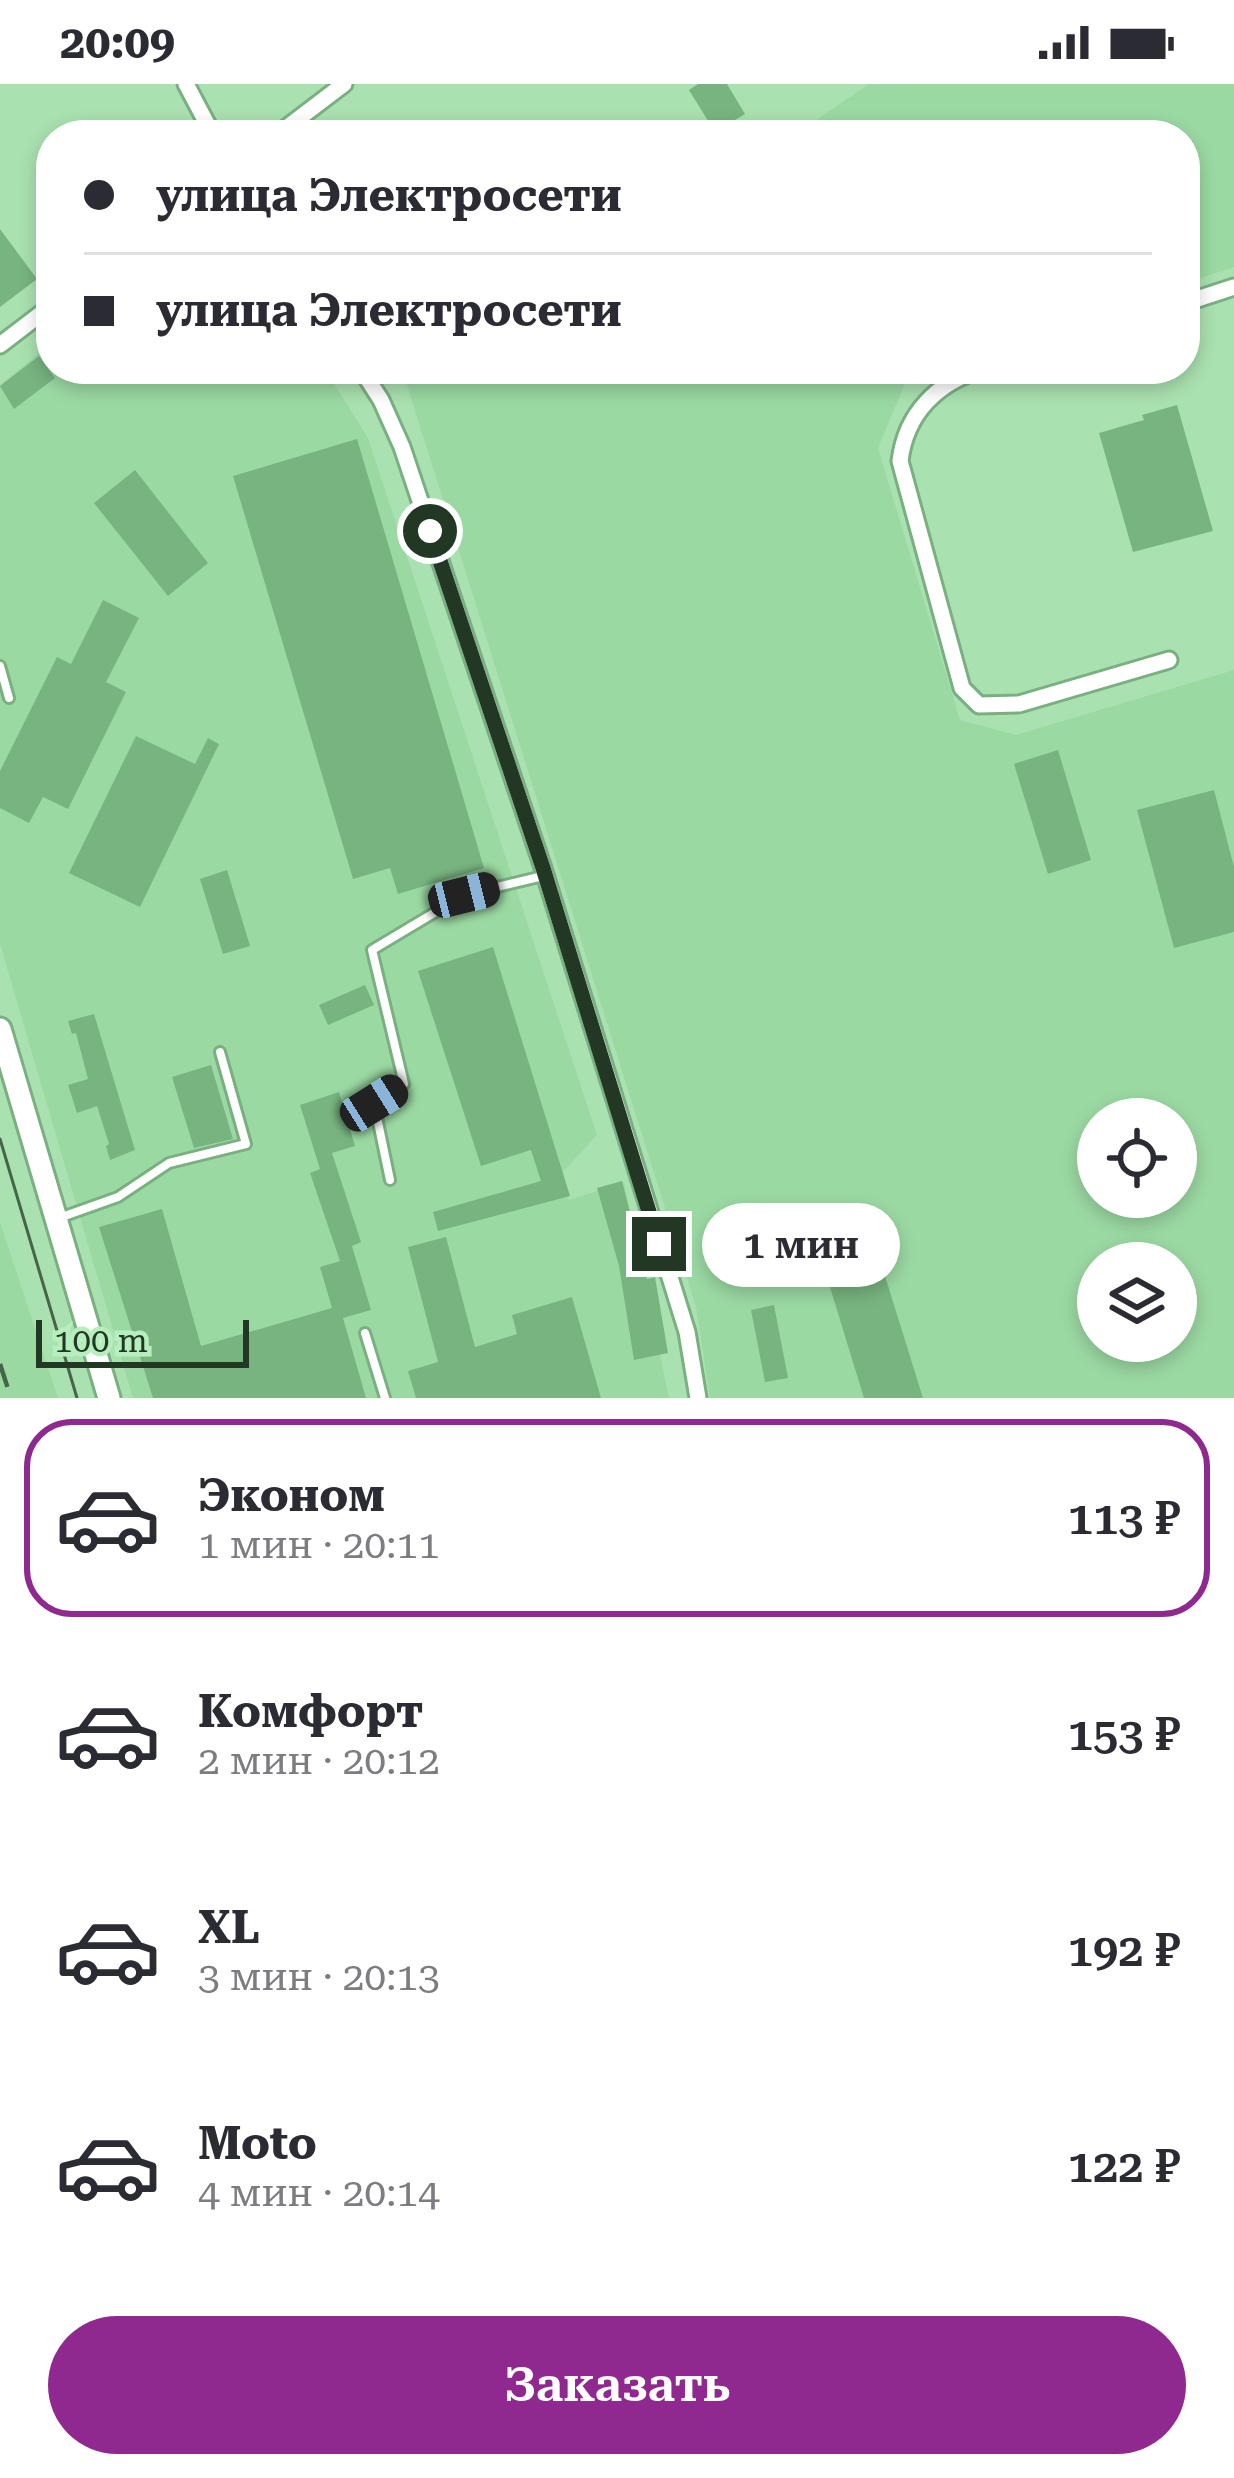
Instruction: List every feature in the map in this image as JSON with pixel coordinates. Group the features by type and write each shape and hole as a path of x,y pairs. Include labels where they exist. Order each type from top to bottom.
{"main road":[{"path":"0,1029 109,1398"}],"street":[{"path":"186,84 205,120"},
{"path":"297,120 344,84"},
{"path":"1200,298 1234,287"},
{"path":"0,345 36,317"},
{"path":"371,384 402,447 545,875 687,1332 698,1398"},
{"path":"945,384 924,404 903,442 900,461 962,688 979,705 1019,704 1169,660"}],"lane":[{"path":"0,667 9,698"},
{"path":"390,1180 374,1103 404,1084 371,950 464,895 545,875"},
{"path":"57,1219 118,1198 169,1162 246,1144 220,1052"},
{"path":"365,1333 385,1398"}],"shaded area":[{"path":"869,84 1234,84 1234,267 1200,278 1200,120 816,120"},
{"path":"36,355 36,384 334,384 368,438 597,1135 558,1177 569,1200 624,1182 669,1398 133,1398 0,944 0,385"},
{"path":"407,384 905,384 878,448 960,720 1016,735 1234,670 1234,1398 710,1398 696,1307"},
{"path":"0,1222 58,1398 0,1398"}],"building":[{"path":"698,84 727,84 745,114 735,120 708,120 689,90"},
{"path":"0,229 36,280 0,307"},
{"path":"36,358 36,384 47,384 14,409 0,386"},
{"path":"1177,405 1213,531 1133,552 1099,433"},
{"path":"357,439 484,868 398,894 390,868 353,879 233,476"},
{"path":"135,470 208,563 168,596 94,503"},
{"path":"103,600 139,618 106,682 126,692 68,809 43,797 29,823 0,808 0,771 57,657 71,664"},
{"path":"136,736 195,764 208,738 219,744 140,907 69,873"},
{"path":"1058,750 1091,860 1048,874 1014,764"},
{"path":"1214,790 1234,867 1234,932 1174,948 1137,810"},
{"path":"227,870 250,946 223,954 200,879"},
{"path":"493,947 570,1196 438,1231 433,1212 541,1181 531,1150 481,1166 418,971"},
{"path":"365,985 374,1005 328,1025 319,1005"},
{"path":"94,1014 135,1150 110,1160 97,1106 77,1113 68,1085 88,1079 76,1033 72,1034 68,1021"},
{"path":"211,1065 233,1139 194,1148 172,1077"},
{"path":"339,1092 355,1146 332,1153 361,1242 352,1246 371,1310 343,1318 366,1398 153,1398 99,1227 162,1209 201,1346 332,1308 320,1267 340,1261 310,1173 320,1169 300,1105"},
{"path":"622,1181 647,1279 655,1277 668,1353 634,1360 619,1266 597,1188"},
{"path":"870,1228 923,1398 864,1398 817,1245"},
{"path":"446,1237 475,1347 517,1334 512,1315 572,1297 601,1398 416,1398 408,1371 438,1362 408,1247"},
{"path":"774,1305 788,1378 765,1382 751,1310"}],"tram line":[{"path":"0,1139 77,1398"}],"railway":[{"path":"0,1364 11,1398"}],"route":[{"path":"430,531 543,868 659,1244"}]}
